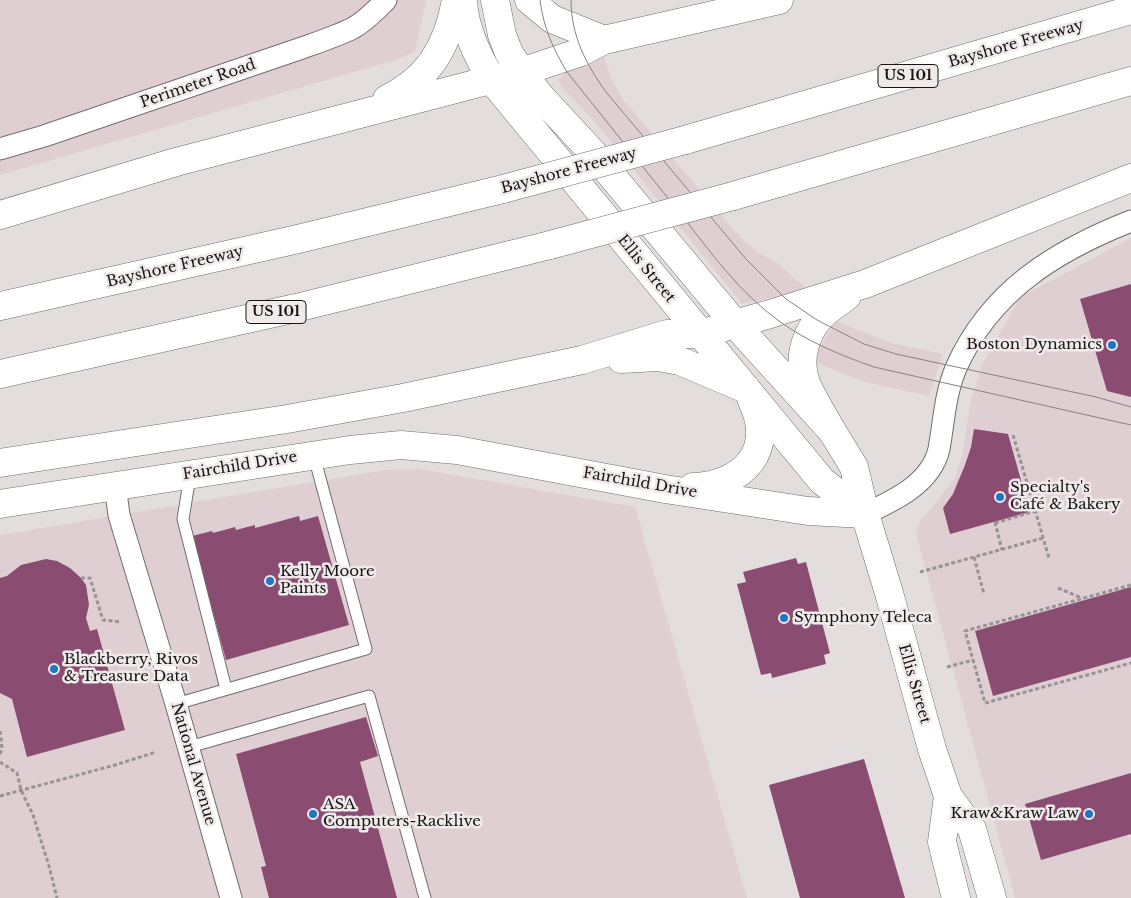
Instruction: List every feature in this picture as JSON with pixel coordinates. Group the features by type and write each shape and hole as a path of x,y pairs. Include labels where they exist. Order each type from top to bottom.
{"main road":[{"path":"356,114 403,91 416,81 435,60 444,44 452,22 456,0"},
{"name":"Ellis Street","path":"463,0 468,30 478,57 491,80 822,481 865,514"},
{"name":"Ellis Street","path":"495,0 502,35 509,53 521,72 540,96 592,152 735,324 832,431 854,467 865,514 890,594 932,748 948,796 972,829 992,898"},
{"path":"529,0 552,19 604,40"},
{"path":"0,215 176,162 521,72 581,52 604,40 779,0"},
{"name":"Bayshore Freeway","path":"0,306 298,239 503,189 685,140 1131,10"},
{"name":"US 101","path":"0,374 296,308 550,245 733,196 1131,81"},
{"path":"0,463 287,419 403,398 582,360 667,334 700,334 865,284 1131,178"},
{"path":"832,431 806,382 801,363 806,339 817,320 865,284"},
{"path":"582,360 658,357 680,361 746,389 757,412 761,430 759,446 750,464 737,474 721,482 704,487 665,489"},
{"name":"Fairchild Drive","path":"0,504 313,455 400,445 457,450 665,489 808,510 865,514"},
{"name":"Ellis Street","path":"948,796 942,842 956,898"}],"street":[{"name":"Perimeter Road","path":"0,149 62,130 329,38 354,27 386,0"},
{"path":"865,514 906,493 932,467 938,451 943,413 956,368 985,319 1009,292 1037,268 1073,247 1131,221"},
{"name":"National Avenue","path":"115,485 119,515 189,747 231,898"}],"lane":[{"path":"176,704 366,649 313,455"},
{"path":"190,474 183,519 226,690"},
{"path":"189,747 369,696 425,898"}],"path":[{"path":"1013,435 1049,558"},
{"path":"1002,550 995,522 1035,512"},
{"path":"920,572 1043,538"},
{"path":"974,558 984,594"},
{"path":"81,578 90,578 103,620 120,622"},
{"path":"1131,585 965,631 985,703 1131,662"},
{"path":"1058,588 1082,598"},
{"path":"947,667 973,660"},
{"path":"0,731 2,748 0,755"},
{"path":"0,796 156,752"},
{"path":"0,762 17,773 21,790 34,815 57,898"}],"shaded area":[{"path":"0,0 426,0 415,52 395,60 0,175"},
{"path":"603,53 611,79 624,101 741,238 758,252 778,264 808,290 742,304 600,128 561,86 558,80 574,65"},
{"path":"1131,238 1131,898 1015,898 916,534 920,520 955,478 962,456 971,400 982,365 1020,297"},
{"path":"836,321 891,343 943,354 929,396 861,381 818,363 816,354"},
{"path":"419,469 635,507 747,898 0,898 0,535 386,470"}],"building":[{"name":"Boston Dynamics","path":"1131,284 1131,397 1107,391 1080,299"},
{"path":"974,429 1008,434 1030,512 950,534 943,508 953,494 965,465"},
{"name":"Kelly Moore Paints","path":"299,516 300,521 318,516 349,625 226,660 192,536 235,527 236,530 255,525 255,528"},
{"name":"Symphony Teleca","path":"796,558 798,564 806,562 830,653 824,655 826,664 772,678 771,673 761,675 737,584 746,582 743,572"},
{"name":"Blackberry, Rivos & Treasure Data","path":"46,559 57,561 70,568 86,585 89,605 86,618 90,631 97,629 125,730 27,757 12,699 0,693 0,578 7,576 21,565"},
{"path":"1131,587 1131,657 993,696 975,631"},
{"name":"ASA Computers-Racklive","path":"366,717 378,756 360,762 397,898 269,898 261,867 266,866 236,754"},
{"path":"864,759 905,898 800,898 769,785"},
{"path":"1131,773 1131,834 1041,860 1025,804"}],"tram line":[{"path":"540,0 549,37 567,72 727,272 739,286 779,321 825,347 874,367 1131,425"},
{"path":"571,0 574,26 581,49 592,71 606,92 746,259 786,299 817,320 864,344 896,354 1096,397 1131,407"}],"place":[{"name":"Boston Dynamics","path":"1112,345"},
{"name":"Specialty's Café & Bakery","path":"1000,497"},
{"name":"Kelly Moore Paints","path":"270,581"},
{"name":"Symphony Teleca","path":"784,618"},
{"name":"Blackberry, Rivos & Treasure Data","path":"54,669"},
{"name":"ASA Computers-Racklive","path":"313,814"},
{"name":"Kraw&Kraw Law","path":"1089,814"}]}
